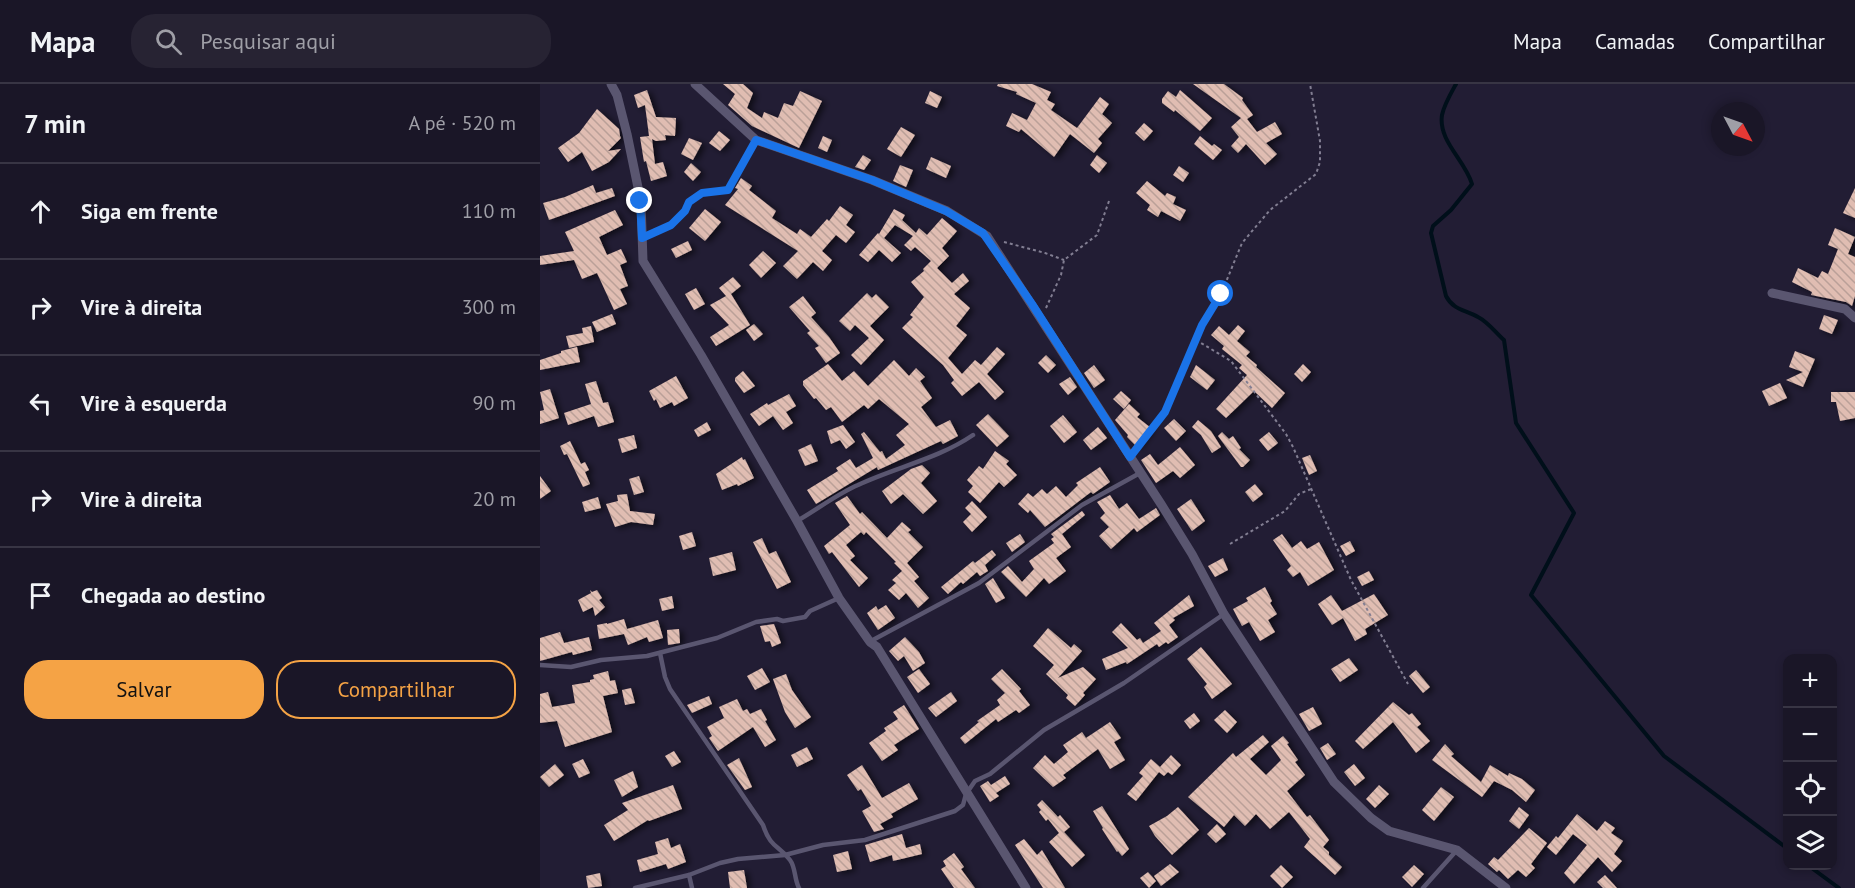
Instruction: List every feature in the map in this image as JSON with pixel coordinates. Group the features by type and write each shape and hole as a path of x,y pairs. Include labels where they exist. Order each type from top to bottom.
{"street":[{"path":"611,84 617,95 627,134 640,201 643,261 797,521 839,598 870,642 877,647 1026,888"},
{"path":"695,84 756,140 872,180 946,211 987,236 1192,554 1224,614 1334,782 1371,818 1389,831 1457,850 1506,888"},
{"path":"1772,293 1845,309 1855,318"}],"lane":[{"path":"642,238 671,225 685,211 689,202 702,193 728,190 756,140"},
{"path":"797,521 857,485 957,447 973,435"},
{"path":"870,642 979,583 1082,505 1140,473"},
{"path":"540,665 571,667 601,660 660,653 717,638 756,622 805,617 810,611 839,598"},
{"path":"635,888 689,875 738,859 785,855 823,845 865,840 955,811 963,805 966,794 975,781 990,774 1044,730 1124,683 1224,614"},
{"path":"660,653 664,677 670,689 763,825 772,845 792,862 799,888"},
{"path":"1423,888 1457,850"},
{"path":"689,875 692,888"}],"path":[{"path":"1130,457 1165,412 1196,339 1221,294 1242,243 1270,210 1316,174 1320,162 1320,141 1310,84"},
{"path":"1039,315 1051,300 1064,260 1097,235 1109,201"},
{"path":"987,236 1064,260"},
{"path":"1196,339 1231,361 1278,421 1293,447 1350,579 1408,684"},
{"path":"1230,544 1285,511 1299,494 1311,489"}],"building":[{"path":"723,84 743,84 753,93 747,108 762,118 764,112 778,118 784,103 793,106 800,91 822,101 799,148 752,126 728,105 735,94"},
{"path":"998,84 1032,84 1051,92 1047,100 1055,104 1051,110 1077,128 1100,97 1109,104 1102,114 1112,123 1098,139 1102,143 1094,153 1070,134 1054,157 1021,129 1019,132 1006,126 1012,113 1027,120 1036,103 1016,94 1017,92 997,86"},
{"path":"1193,84 1224,84 1243,98 1242,100 1253,115 1247,119 1257,132 1275,122 1282,134 1266,143 1277,154 1265,165 1246,144 1238,153 1231,146 1239,137 1231,127 1241,118"},
{"path":"647,90 656,117 676,118 675,136 665,135 666,140 652,139 655,164 663,162 667,176 651,181 646,161 644,162 640,137 649,136 645,105 638,108 634,95"},
{"path":"1180,90 1212,118 1200,131 1175,110 1174,112 1162,103 1168,91 1176,97"},
{"path":"930,91 942,97 937,108 925,103"},
{"path":"597,109 619,129 621,138 608,151 621,149 609,162 592,171 582,152 568,162 558,148 579,133"},
{"path":"1144,123 1153,131 1144,141 1135,133"},
{"path":"901,127 915,135 901,157 887,149"},
{"path":"719,131 730,140 720,151 709,143"},
{"path":"823,136 832,140 827,152 818,148"},
{"path":"1200,136 1212,146 1214,144 1222,150 1213,160 1194,144"},
{"path":"689,138 702,143 693,160 681,154"},
{"path":"863,155 871,160 864,170 855,167"},
{"path":"1097,155 1107,163 1099,173 1090,165"},
{"path":"931,157 951,166 946,178 926,169"},
{"path":"691,163 701,172 693,181 684,172"},
{"path":"900,165 913,170 906,187 893,181"},
{"path":"1179,166 1189,173 1183,182 1173,175"},
{"path":"741,178 752,186 749,190 776,211 772,218 797,234 800,229 811,237 827,219 829,221 840,206 853,215 846,225 855,232 846,243 836,235 822,251 832,260 823,271 813,262 797,279 783,266 798,251 725,205 738,189 735,188"},
{"path":"1147,181 1165,196 1167,193 1176,197 1173,204 1186,210 1180,221 1161,211 1158,217 1147,210 1150,205 1136,193"},
{"path":"593,185 596,193 612,188 615,196 549,220 543,203 565,197"},
{"path":"1855,188 1855,218 1843,213"},
{"path":"705,209 721,222 705,241 689,228"},
{"path":"894,209 905,215 902,220 916,233 919,228 927,235 942,218 957,231 942,248 949,256 937,268 952,283 963,273 969,281 954,294 970,308 956,326 967,335 948,358 962,374 975,360 981,365 997,347 1005,354 987,374 1004,392 995,400 979,382 962,396 951,383 954,380 943,365 902,328 913,317 910,315 924,297 911,282 924,271 923,269 931,261 915,247 911,251 904,245 913,236 895,225 884,238 901,253 892,262 879,250 868,262 859,255 879,234"},
{"path":"615,210 623,225 599,237 607,255 621,249 627,262 620,265 628,286 620,289 627,304 614,310 597,273 582,279 574,260 540,265 540,256 574,251 565,232"},
{"path":"1835,228 1855,237 1848,254 1855,257 1855,296 1852,306 1846,302 1811,295 1812,292 1792,282 1798,268 1818,278 1822,271 1828,274 1838,249 1828,245"},
{"path":"688,241 692,250 676,258 671,249"},
{"path":"763,251 776,263 761,278 749,265"},
{"path":"733,277 741,286 731,294 750,325 716,346 710,337 729,325 710,305 726,296 719,288"},
{"path":"696,288 705,304 694,310 685,294"},
{"path":"867,293 872,298 876,294 889,307 870,326 884,340 861,365 851,355 869,338 855,325 850,331 839,321"},
{"path":"803,296 816,313 811,317 840,353 826,363 815,348 819,346 807,333 810,331 789,307"},
{"path":"612,314 616,324 597,332 592,322"},
{"path":"1824,315 1838,320 1832,334 1819,329"},
{"path":"754,324 763,334 754,341 746,330"},
{"path":"1238,325 1245,331 1237,341 1250,352 1246,356 1285,393 1272,408 1254,391 1226,418 1216,409 1247,375 1239,368 1242,365 1222,349 1224,346 1211,335 1219,326 1229,335"},
{"path":"591,326 594,342 569,348 566,336 583,333 582,328"},
{"path":"577,347 580,362 540,370 540,360"},
{"path":"1795,351 1815,359 1803,387 1786,380 1803,372 1789,367"},
{"path":"1046,355 1056,365 1048,373 1038,363"},
{"path":"894,360 909,376 916,368 925,377 920,381 932,398 921,407 936,427 950,420 958,436 943,444 941,441 878,470 877,467 816,504 807,490 838,471 836,468 850,459 856,468 873,458 861,434 864,432 880,452 882,451 886,459 905,445 896,435 909,424 879,399 868,409 864,405 842,422 831,407 826,410 816,398 814,399 803,385 803,381 828,364 842,381 854,371 868,386"},
{"path":"1303,364 1311,372 1302,382 1294,374"},
{"path":"1094,365 1105,380 1094,388 1084,373"},
{"path":"1196,365 1215,380 1207,390 1190,377"},
{"path":"743,371 755,386 744,393 735,381 735,378"},
{"path":"676,376 688,398 674,406 672,402 660,408 649,391"},
{"path":"1070,377 1077,387 1068,395 1059,384"},
{"path":"596,381 603,403 608,402 614,422 598,427 594,416 568,425 564,413 591,404 585,384"},
{"path":"1780,383 1787,398 1769,406 1762,391"},
{"path":"550,389 559,418 540,424 540,411 544,410 540,392"},
{"path":"1121,391 1131,400 1124,409 1113,399"},
{"path":"1831,392 1855,392 1855,418 1840,421 1836,402 1831,402"},
{"path":"789,394 796,406 786,412 793,423 783,430 773,416 759,426 750,414 767,403 768,405"},
{"path":"1129,404 1140,414 1137,417 1151,428 1137,447 1115,420"},
{"path":"988,414 1009,436 997,447 976,425"},
{"path":"1063,415 1077,432 1064,443 1050,426"},
{"path":"1174,419 1186,431 1176,441 1164,428"},
{"path":"1198,420 1211,431 1221,447 1212,453 1201,435 1192,427"},
{"path":"707,422 711,430 698,437 694,430"},
{"path":"843,425 855,442 846,449 840,440 831,444 827,431"},
{"path":"1098,427 1107,438 1091,450 1083,440"},
{"path":"1222,432 1229,439 1233,436 1241,448 1239,449 1250,460 1243,467 1218,436"},
{"path":"1269,432 1278,443 1268,451 1259,440"},
{"path":"634,435 637,448 622,453 618,439"},
{"path":"570,441 581,464 585,462 589,470 585,472 590,484 583,487 567,454 564,455 560,446"},
{"path":"811,444 818,461 805,466 798,450"},
{"path":"1180,447 1195,465 1180,478 1173,471 1156,483 1141,460 1150,454 1158,465"},
{"path":"995,451 1009,461 1006,464 1017,475 1004,487 999,482 980,503 968,492 973,486 967,480 979,466 983,469"},
{"path":"1310,455 1317,471 1309,475 1302,458"},
{"path":"742,457 754,478 738,486 737,484 722,490 716,474"},
{"path":"922,465 930,473 921,483 937,501 923,514 903,494 891,504 882,491 911,469"},
{"path":"1100,467 1110,482 1093,494 1091,492 1045,527 1030,510 1028,513 1018,504 1028,493 1033,497 1042,489 1047,494 1056,486 1066,497 1078,485 1076,483"},
{"path":"540,476 551,491 540,499"},
{"path":"639,476 644,492 634,495 629,479"},
{"path":"1255,484 1263,494 1253,502 1245,492"},
{"path":"627,494 630,511 655,514 653,525 631,522 615,527 606,504 618,501 617,495"},
{"path":"1110,495 1119,509 1127,503 1139,519 1156,508 1160,515 1137,532 1134,528 1111,549 1099,536 1109,527 1100,518 1105,513 1097,502"},
{"path":"847,496 860,514 862,512 887,538 902,522 911,530 908,532 923,547 907,563 919,577 914,581 929,598 918,608 906,593 899,600 888,590 896,583 892,580 902,571 866,532 864,535 861,532 846,545 855,556 850,560 868,578 859,587 832,552 829,554 824,546 850,525 835,503"},
{"path":"598,497 601,508 585,512 582,502"},
{"path":"1191,499 1205,521 1192,531 1177,509"},
{"path":"972,501 987,517 972,532 963,522 971,514 965,508"},
{"path":"1082,511 1085,515 1062,534 1071,547 1056,558 1066,571 1049,584 1044,578 1026,597 1001,572 1008,566 1022,582 1034,569 1029,561 1054,543 1051,539 1054,537 1051,534"},
{"path":"692,532 696,546 683,550 679,536"},
{"path":"1020,534 1025,542 1012,552 1006,543"},
{"path":"1282,534 1292,548 1301,541 1307,549 1319,542 1334,570 1308,586 1300,572 1293,577 1287,570 1291,566 1273,540"},
{"path":"762,538 769,554 776,551 791,582 777,589 753,542"},
{"path":"1350,541 1355,551 1346,556 1340,546"},
{"path":"992,550 996,555 985,565 988,571 980,576 977,572 948,594 941,587 973,561 975,563"},
{"path":"732,552 736,570 713,576 709,558"},
{"path":"1223,558 1228,570 1215,577 1208,566"},
{"path":"1369,571 1374,580 1362,586 1357,577"},
{"path":"993,578 1005,598 996,603 985,584"},
{"path":"1265,587 1272,601 1270,603 1277,614 1268,620 1275,632 1260,641 1249,622 1242,626 1233,609 1248,601 1246,598"},
{"path":"590,590 592,592 597,590 602,598 599,600 605,607 595,616 593,607 583,612 578,600 591,593"},
{"path":"1374,594 1388,615 1365,629 1367,634 1355,641 1343,618 1332,625 1318,604 1331,595 1342,611"},
{"path":"1189,595 1194,606 1173,618 1175,620 1169,625 1178,637 1159,647 1157,644 1127,664 1126,662 1106,670 1102,659 1128,648 1112,632 1121,623 1137,640 1140,638 1143,643 1161,631 1154,623"},
{"path":"672,596 674,608 662,611 659,599"},
{"path":"886,605 895,618 878,630 867,613 876,606 878,610"},
{"path":"624,619 627,629 658,620 663,638 649,642 647,637 628,645 624,634 599,639 597,625"},
{"path":"774,624 781,643 772,647 770,641 765,642 760,626"},
{"path":"1048,628 1071,648 1074,644 1082,651 1058,678 1083,667 1096,679 1075,706 1066,698 1068,695 1046,674 1054,665 1033,646"},
{"path":"679,629 680,643 668,645 667,630"},
{"path":"560,632 564,643 589,637 592,650 573,655 572,652 540,661 540,638"},
{"path":"905,637 919,652 925,663 913,671 904,656 898,661 889,651"},
{"path":"1201,647 1232,684 1212,699 1204,687 1207,684 1187,659"},
{"path":"1349,658 1358,670 1340,682 1331,669"},
{"path":"762,668 770,682 755,690 747,676"},
{"path":"919,669 930,684 918,693 907,677"},
{"path":"1002,669 1021,689 1019,691 1030,705 1019,713 1016,710 998,722 996,719 965,744 960,738 979,722 977,721 1000,705 997,700 1005,693 991,679"},
{"path":"1416,670 1430,687 1423,693 1409,676"},
{"path":"608,671 610,681 615,680 618,693 603,696 612,732 565,747 557,721 540,723 540,694 548,692 552,707 575,703 572,685 590,682 594,679 593,675"},
{"path":"786,674 792,690 811,717 795,728 785,712 773,679"},
{"path":"631,688 635,703 625,705 622,690"},
{"path":"951,692 957,701 936,717 928,708"},
{"path":"709,696 712,704 692,713 687,705"},
{"path":"737,699 743,711 747,709 750,714 761,709 776,740 765,747 753,727 718,751 709,738 712,736 707,727 724,718 719,707"},
{"path":"1393,702 1409,715 1412,713 1421,724 1417,727 1430,741 1416,753 1393,722 1363,749 1355,741"},
{"path":"904,705 919,729 894,745 898,750 882,761 869,743 886,731 884,728 898,719 893,712"},
{"path":"1313,707 1322,724 1309,731 1299,714"},
{"path":"1225,710 1237,722 1227,733 1214,720"},
{"path":"1194,713 1200,721 1190,729 1184,721"},
{"path":"1110,722 1121,738 1114,742 1125,760 1110,769 1098,749 1063,775 1066,778 1053,787 1033,768 1045,755 1054,764 1068,752 1063,745 1082,732 1086,738"},
{"path":"1263,735 1269,742 1250,759 1266,775 1281,760 1271,746 1283,736 1289,743 1287,744 1298,760 1295,762 1305,775 1287,791 1307,817 1310,815 1329,840 1323,847 1342,867 1335,875 1304,847 1310,839 1289,812 1270,829 1256,814 1245,826 1234,815 1224,827 1188,797 1233,753 1236,757"},
{"path":"1328,743 1336,754 1327,760 1320,748"},
{"path":"1445,744 1454,754 1451,756 1481,782 1490,765 1508,776 1509,773 1522,779 1535,790 1526,802 1512,790 1494,781 1482,797 1432,760"},
{"path":"807,747 813,759 797,767 791,755"},
{"path":"674,751 681,762 672,767 665,756"},
{"path":"1171,755 1181,765 1172,775 1168,772 1164,776 1159,772 1136,801 1127,794 1143,776 1139,773 1151,759 1160,767"},
{"path":"739,758 752,787 745,790 727,765"},
{"path":"583,759 590,773 579,778 572,764"},
{"path":"555,764 564,775 549,787 540,777"},
{"path":"1354,764 1365,778 1355,786 1344,772"},
{"path":"862,765 882,798 909,783 918,799 891,814 893,817 880,824 884,829 874,832 862,811 871,806 861,789 858,791 847,775"},
{"path":"633,771 638,787 622,797 614,780"},
{"path":"1005,776 1010,784 996,793 999,796 990,802 980,786 988,781 991,785"},
{"path":"673,785 682,809 648,820 614,841 604,825 628,810 622,803"},
{"path":"1379,785 1389,794 1375,808 1366,799"},
{"path":"1441,787 1454,797 1434,821 1422,810"},
{"path":"1042,800 1070,827 1064,832 1085,855 1072,867 1049,842 1059,833 1039,812 1041,810 1037,805"},
{"path":"1102,806 1129,849 1122,856 1102,829 1093,811"},
{"path":"1178,807 1199,830 1172,855 1149,826"},
{"path":"1519,807 1529,815 1519,829 1509,821"},
{"path":"1577,814 1597,831 1605,821 1615,828 1611,833 1623,841 1614,854 1622,861 1612,872 1598,857 1574,884 1564,873 1587,845 1573,834 1556,855 1547,847 1556,836 1558,838"},
{"path":"1217,824 1226,834 1216,843 1207,834"},
{"path":"1529,828 1547,843 1531,864 1535,868 1526,877 1518,870 1508,879 1488,864 1494,857 1498,860"},
{"path":"902,834 906,848 920,844 922,854 893,861 892,855 870,862 865,845"},
{"path":"668,838 671,848 680,844 686,862 668,869 666,864 640,872 637,860 658,854 655,842"},
{"path":"1024,839 1037,855 1042,850 1065,888 1043,888 1015,845"},
{"path":"848,851 852,869 837,872 833,855"},
{"path":"954,853 964,867 961,869 975,888 954,888 941,869 946,866 943,861"},
{"path":"1170,864 1179,872 1161,886 1154,876"},
{"path":"1281,865 1293,877 1282,888 1270,876"},
{"path":"1414,865 1424,874 1412,887 1402,877"},
{"path":"744,870 747,888 730,888 728,872"},
{"path":"1148,872 1156,881 1149,888 1140,878"},
{"path":"600,873 602,886 588,888 586,876"},
{"path":"1605,875 1617,888 1603,888 1597,882"}],"waterway":[{"path":"1456,84 1444,107 1442,124 1448,142 1469,175 1472,184 1451,210 1433,226 1431,233 1446,296 1456,307 1485,322 1504,340 1516,423 1574,513 1531,595 1664,756 1783,845"},
{"path":"1814,870 1839,888"}],"route":[{"path":"640,201 642,238 671,225 685,211 689,202 702,193 728,190 756,140 840,168 946,211 987,236 1130,457 1137,451 1165,412 1202,325 1221,294"}]}
